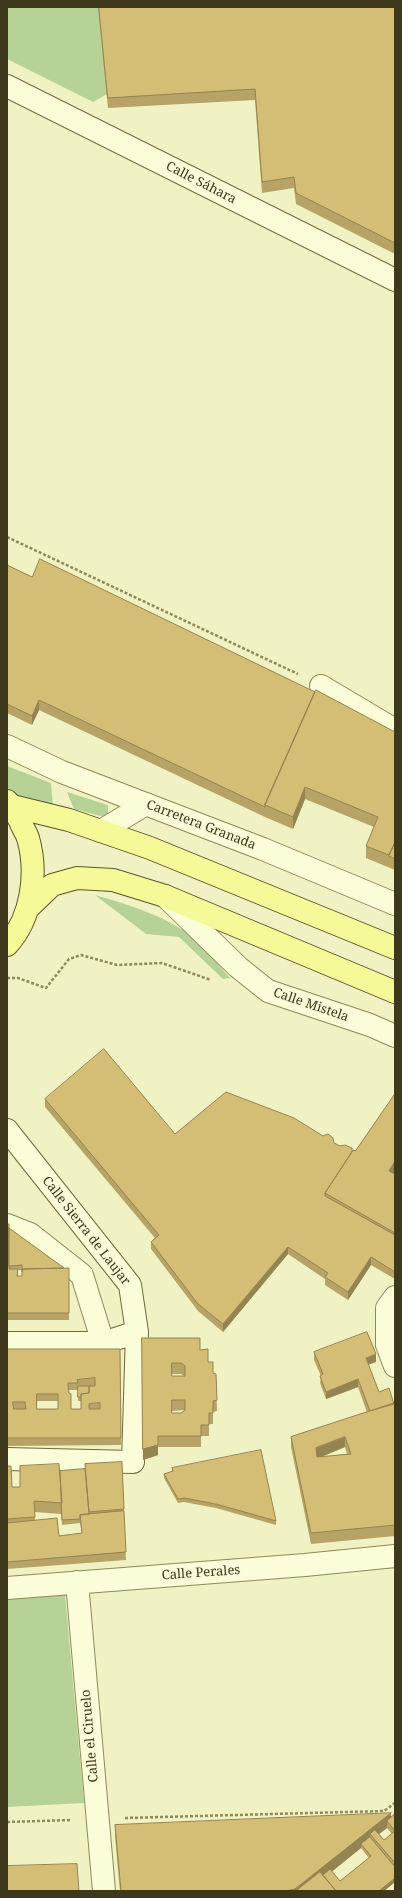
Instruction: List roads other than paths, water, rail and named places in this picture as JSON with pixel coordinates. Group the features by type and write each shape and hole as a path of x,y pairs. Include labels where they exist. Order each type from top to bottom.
{"main road":[{"path":"9,803 69,820 150,848 395,948"},
{"path":"7,945 13,938 28,908 33,872 28,838 9,803"},
{"path":"28,908 52,886 77,878 113,880 165,896 395,992"}],"street":[{"name":"Calle Sáhara","path":"7,86 395,280"},
{"path":"321,686 395,730"},
{"name":"Carretera Granada","path":"7,746 62,772 264,849 395,904"},
{"path":"101,831 146,804"},
{"name":"Calle Mistela","path":"165,896 238,966 268,991 370,1025 395,1036"},
{"name":"Calle Sierra de Laujar","path":"7,1130 130,1285 137,1332 133,1462 7,1460"},
{"path":"7,1225 30,1234 82,1275 103,1343"},
{"path":"395,1297 387,1308 387,1345 395,1366"},
{"path":"7,1342 103,1343 137,1332"},
{"name":"Calle Perales","path":"7,1588 306,1565 395,1556"},
{"name":"Calle el Ciruelo","path":"77,1582 104,1891"}]}
